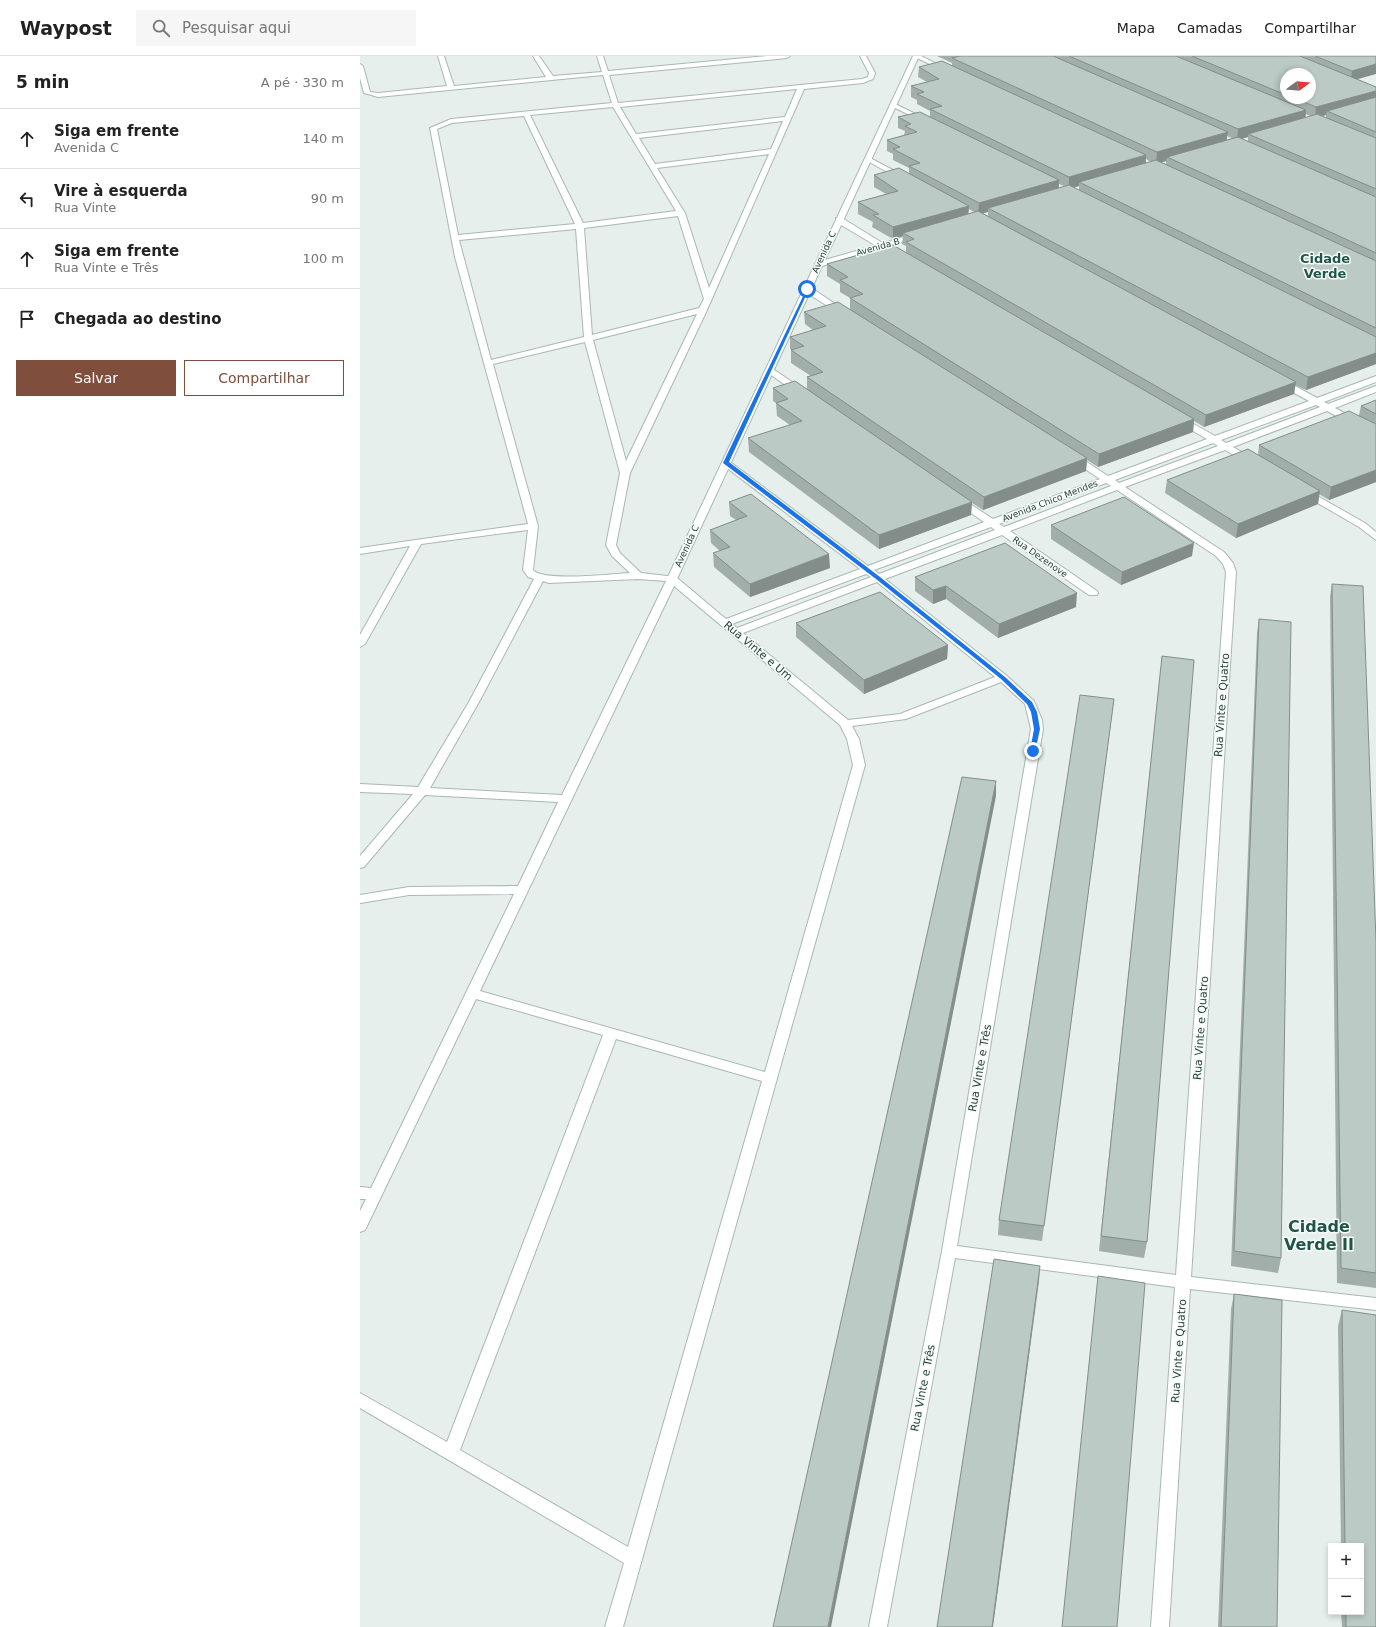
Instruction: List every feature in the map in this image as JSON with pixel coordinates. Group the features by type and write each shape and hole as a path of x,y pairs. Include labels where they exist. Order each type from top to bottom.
{"street":[{"path":"441,56 451,88"},
{"path":"536,56 551,79"},
{"path":"600,56 616,106 654,166 681,213 708,299"},
{"path":"690,56 696,65"},
{"path":"360,66 367,93 378,95 786,56"},
{"path":"672,579 638,576 549,580 539,579 532,575 528,570 533,526 455,238 433,128 451,121 863,81 871,78 872,73 863,56"},
{"path":"916,56 952,73"},
{"name":"Avenida C","path":"360,1226 672,579 916,56"},
{"path":"638,576 616,554 610,545 625,472 703,310 801,88"},
{"path":"893,105 935,126"},
{"path":"526,114 580,226 588,338 625,472"},
{"path":"635,136 787,119"},
{"path":"654,166 773,151"},
{"path":"868,159 909,181"},
{"path":"455,238 580,226 681,213"},
{"path":"840,220 904,258"},
{"name":"Avenida B","path":"819,264 927,233"},
{"path":"807,289 854,319"},
{"path":"488,363 703,310"},
{"path":"770,370 809,397"},
{"path":"1273,378 1376,434"},
{"name":"Avenida Chico Mendes","path":"725,623 1376,379"},
{"name":"Avenida Chico Mendes","path":"736,632 1376,389"},
{"path":"1172,415 1259,466"},
{"name":"Rua Vinte e Quatro","path":"1068,454 1220,554 1228,562 1231,572 1160,1627"},
{"name":"Rua Vinte e Três","path":"726,463 878,578 1003,678 1030,703 1034,712 1037,729 949,1251 878,1627"},
{"path":"1293,486 1362,525 1376,537"},
{"name":"Rua Dezenove","path":"952,496 1093,593"},
{"path":"360,551 533,526"},
{"path":"360,644 417,542"},
{"path":"360,864 422,791 474,702 539,579"},
{"name":"Rua Vinte e Um","path":"672,579 845,723"},
{"path":"614,1627 860,765 853,739 845,723 869,722 902,717 1003,678"},
{"path":"360,788 566,799"},
{"path":"360,899 409,891 522,890"},
{"path":"472,993 770,1078"},
{"path":"451,1453 611,1033"},
{"path":"360,1193 375,1194"},
{"path":"949,1251 1184,1282 1376,1304"},
{"path":"360,1400 633,1559"}],"building":[{"path":"960,56 1053,56 1228,132 1157,152 952,58"},
{"path":"1069,56 1176,56 1280,99 1280,104 1292,104 1306,110 1238,129"},
{"path":"1192,56 1300,56 1376,87 1376,91 1316,107 1309,104 1316,104 1316,68 1280,68 1280,93"},
{"path":"1315,56 1376,56 1376,64 1352,71"},
{"path":"942,61 1146,155 1069,177 930,109 942,106 917,94 924,92 911,86 939,79 919,67"},
{"path":"1376,97 1376,132 1327,111"},
{"path":"920,112 1059,180 979,203 909,166 920,163 893,149 900,147 887,140 917,132 905,126 911,124 898,117"},
{"path":"1317,114 1376,138 1376,189 1248,134"},
{"path":"1238,137 1376,197 1376,253 1167,157"},
{"path":"1156,160 1376,261 1376,328 1079,182"},
{"path":"899,168 969,206 893,227 873,215 879,214 858,202 898,191 874,175"},
{"path":"1069,185 1376,337 1376,353 1308,377 988,208"},
{"path":"978,211 1296,382 1206,415 906,242 914,239 903,233"},
{"path":"893,245 1194,419 1099,454 850,298 863,294 840,280 848,277 827,264"},
{"path":"838,302 1087,458 984,497 807,377 823,372 791,350 804,346 790,337 826,326 804,312"},
{"path":"795,381 972,502 879,535 748,438 802,421 776,403 788,399 773,388"},
{"path":"1376,400 1376,414 1361,406"},
{"path":"1349,411 1376,424 1376,470 1331,487 1259,445"},
{"path":"1248,449 1320,491 1238,524 1167,480"},
{"path":"751,494 829,554 750,584 713,553 730,547 710,530 747,516 729,502"},
{"path":"1124,497 1194,543 1122,572 1051,525"},
{"path":"1005,543 1077,593 999,624 946,586 933,590 915,577"},
{"path":"1332,584 1363,586 1376,941 1376,1273 1341,1268"},
{"path":"880,592 948,645 864,680 796,623"},
{"path":"1259,619 1291,622 1281,1258 1234,1251"},
{"path":"1162,656 1194,660 1147,1242 1101,1236"},
{"path":"1080,695 1114,699 1044,1226 999,1220"},
{"path":"962,777 996,781 828,1627 773,1627"},
{"path":"994,1259 1040,1266 992,1627 937,1627"},
{"path":"1098,1276 1145,1283 1117,1627 1062,1627"},
{"path":"1234,1294 1282,1300 1277,1627 1221,1627"},
{"path":"1342,1310 1376,1315 1376,1627 1346,1627 1346,1615 1364,1615 1364,1543 1345,1543"}],"district":[{"name":"Cidade Verde","path":"1325,266"},
{"name":"Cidade Verde II","path":"1319,1235"}],"route":[{"path":"807,289 726,463 878,578 1003,678 1030,703 1034,712 1037,729 1033,751"}]}
